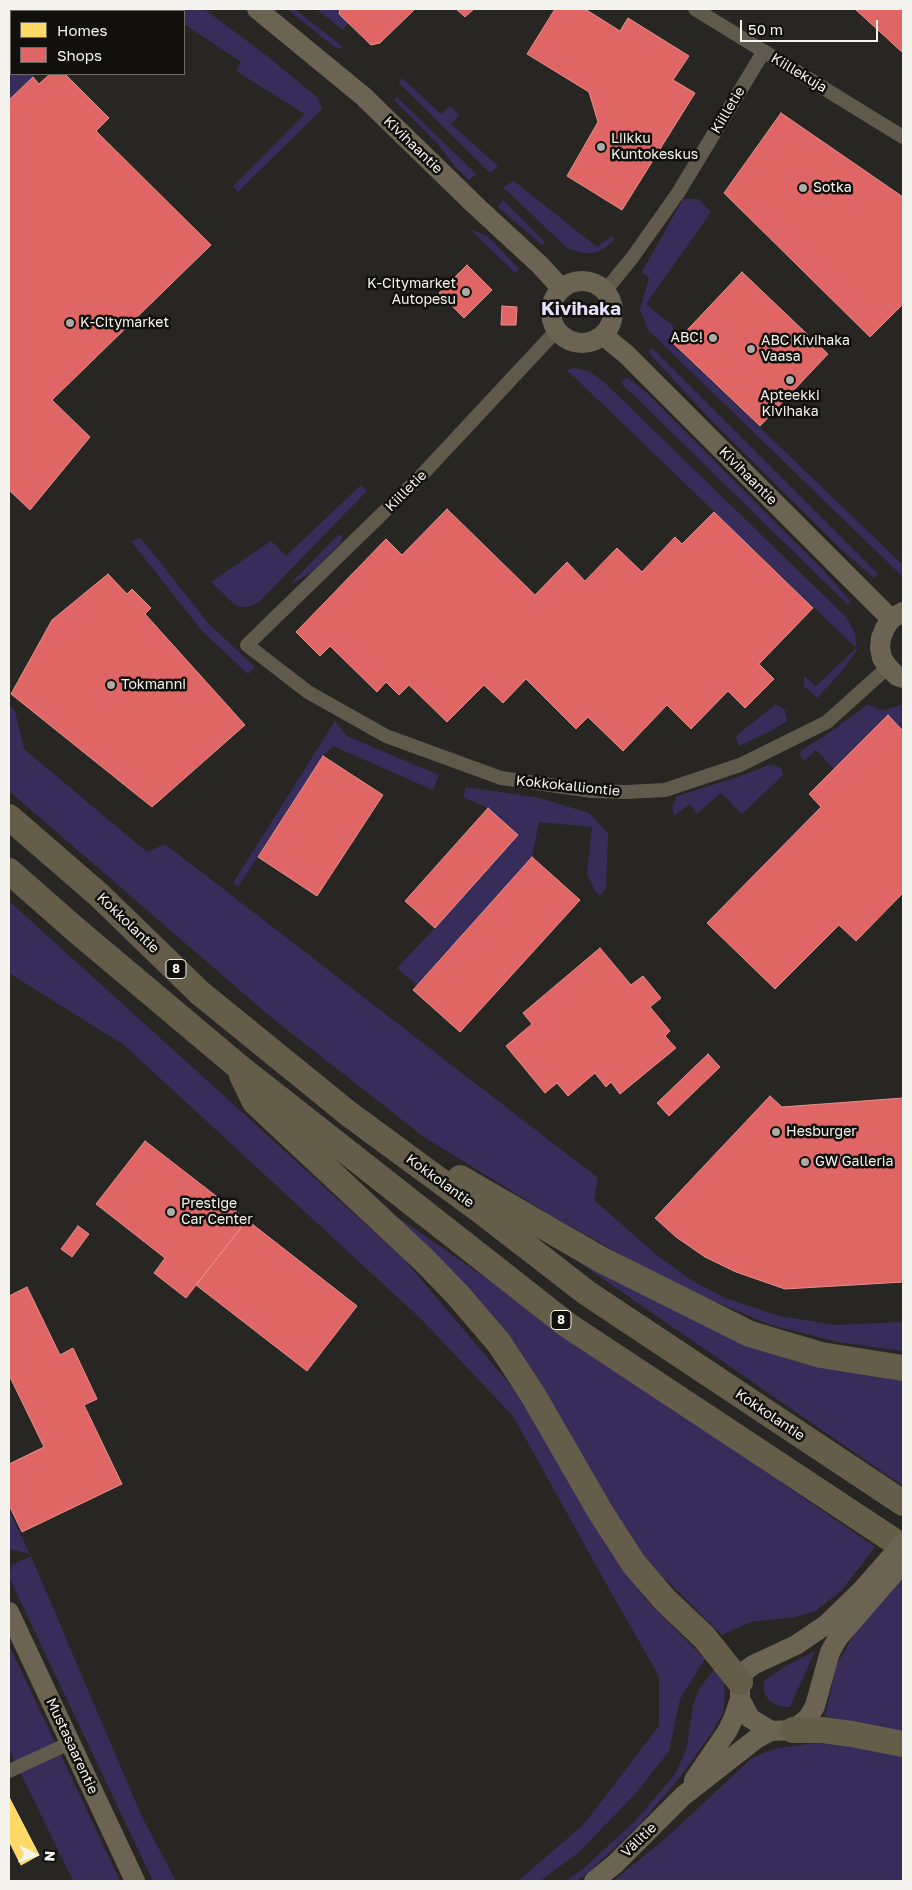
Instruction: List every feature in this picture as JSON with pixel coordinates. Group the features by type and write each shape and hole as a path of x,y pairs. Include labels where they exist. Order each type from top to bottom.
{"highway":[{"name":"Kokkolantie","path":"9,817 99,895 200,993 349,1114 481,1211 587,1293 903,1503"},
{"name":"8","path":"9,870 76,930 239,1067 566,1324 903,1547"},
{"path":"239,1067 255,1102 424,1260 457,1294 499,1344 533,1395 601,1513 634,1564 665,1600 704,1637 730,1668 740,1691"},
{"path":"349,1114 600,1259 750,1334 821,1355 903,1368"},
{"path":"782,1730 822,1730 903,1744"}],"main road":[{"name":"Kivihaantie","path":"257,9 363,96 540,265 562,289"},
{"path":"579,281 597,285 605,291 613,308 609,327 603,335 589,342 574,342 565,338 557,330 552,314 556,296 562,289 579,281"},
{"name":"Kivihaantie","path":"603,335 897,616"},
{"path":"896,673 882,658 880,648 884,628 897,616"},
{"path":"866,1595 903,1543"},
{"path":"782,1730 750,1718 740,1691 745,1671 753,1665 789,1649 827,1624 866,1595 903,1563"},
{"name":"Välitie","path":"594,1881 615,1864 683,1796 756,1739 808,1718 815,1706 830,1652 866,1595"},
{"name":"Mustasaarentie","path":"9,1612 135,1881"},
{"name":"Välitie","path":"683,1796 728,1730 734,1716 740,1691"}],"street":[{"name":"Kiillekuja","path":"695,9 903,137"},
{"name":"Kiilletie","path":"605,291 632,258 678,193 764,51"},
{"name":"Kiilletie","path":"247,645 420,478 557,330"},
{"name":"Kokkokalliontie","path":"247,645 308,692 386,736 501,778 592,791 665,790 740,765 827,722 896,673"},
{"path":"9,1771 70,1743"}],"shaded area":[{"path":"160,9 204,9 266,55 318,98 322,109 238,192 233,186 305,114 236,71 241,62 185,25 185,10"},
{"path":"287,9 295,9 343,47 337,49"},
{"path":"316,9 340,9 339,14 348,23 343,30"},
{"path":"9,67 10,75 35,75 9,100"},
{"path":"402,78 441,114 450,106 459,115 451,124 498,166 490,173 399,83"},
{"path":"397,97 476,174 469,180 455,167 438,144 394,100"},
{"path":"514,181 597,247 612,236 615,239 605,248 594,253 582,253 567,248 503,187"},
{"path":"683,199 698,199 711,212 646,304 673,326 674,345 903,565 903,577 649,331 640,310 649,278 642,272"},
{"path":"503,200 545,242 542,245 498,207"},
{"path":"470,229 487,236 519,269 515,273"},
{"path":"652,348 878,574 874,578 842,550 712,421 648,352"},
{"path":"574,368 589,371 605,383 846,617 855,633 857,650 844,669 817,698 804,686 804,676 816,686 856,648 567,370"},
{"path":"627,377 647,393 823,570 851,602 848,605 621,383"},
{"path":"361,485 367,491 259,602 251,606 241,607 235,605 211,582 271,541 286,556"},
{"path":"339,534 342,537 341,542 313,571 292,584 293,581"},
{"path":"141,538 208,623 255,667 248,674 202,631 131,541"},
{"path":"776,704 785,710 787,721 773,730 739,746 736,736"},
{"path":"868,704 877,709 884,710 903,704 903,731 888,715 835,770 816,750 804,761 800,755 801,751"},
{"path":"9,705 15,711 24,749 147,852 165,844 598,1178 594,1200 658,1256 691,1280 725,1298 780,1316 835,1325 903,1322 903,1351 838,1342 771,1325 675,1285 552,1216 424,1137 272,1018 9,791"},
{"path":"335,721 347,736 439,775 433,790 333,746 323,756 238,887 233,883"},
{"path":"771,764 781,768 783,775 742,814 721,793 697,814 690,804 674,816 672,807 677,796 738,777"},
{"path":"466,787 540,798 589,813 608,833 606,888 600,896 595,891 587,874 592,827 539,822 532,857 417,985 397,968 435,928 488,808 463,797"},
{"path":"9,901 403,1258 534,1413 610,1552 648,1602 705,1659 680,1699 669,1751 637,1792 578,1853 540,1881 518,1881 584,1824 659,1726 659,1676 513,1416 421,1319 124,1045 9,973"},
{"path":"389,1211 875,1547 841,1591 814,1612 795,1617 751,1622 722,1635 643,1557"},
{"path":"548,1237 625,1279 903,1379 903,1486 580,1263"},
{"path":"9,1510 30,1554 9,1549"},
{"path":"31,1556 142,1817 176,1881 153,1881 9,1577 12,1565"},
{"path":"903,1577 903,1731 825,1716 837,1664 863,1619"},
{"path":"9,1645 120,1881 73,1881 9,1749"},
{"path":"815,1651 790,1707 783,1707 768,1699 764,1692 764,1681 782,1668"},
{"path":"715,1668 724,1681 725,1696 723,1713 711,1734 680,1777 640,1824 589,1872 576,1881 566,1881 583,1869 637,1819 676,1773 687,1747 693,1705 699,1689"},
{"path":"815,1743 862,1747 903,1755 903,1881 613,1881 666,1838 752,1758 777,1748"}],"building: Homes":[{"path":"9,1797 39,1855 21,1865 9,1841"}],"building: Shops":[{"path":"340,9 415,9 380,43 371,45 339,14"},
{"path":"456,9 474,9 465,17"},
{"path":"555,9 585,9 620,31 628,18 689,56 673,80 695,93 622,210 567,176 598,122 589,92 527,54"},
{"path":"855,9 903,9 903,53"},
{"name":"K-Citymarket","path":"49,75 66,75 109,118 96,131 211,245 52,400 90,437 30,510 9,490 9,100 33,77 39,84"},
{"path":"781,113 903,197 903,304 870,337 724,193"},
{"name":"K-Citymarket Autopesu","path":"467,265 492,290 464,318 439,293"},
{"name":"ABC Kivihaka Vaasa","path":"742,272 828,354 760,426 674,344"},
{"path":"502,306 517,307 516,325 501,325"},
{"path":"447,509 535,595 567,562 585,581 617,548 642,572 675,537 682,544 714,512 813,608 759,664 774,679 745,708 728,691 691,729 667,705 623,751 588,717 576,729 526,679 503,703 484,685 447,722 409,685 399,695 386,682 377,692 330,646 320,656 296,632 386,539 402,555"},
{"name":"Tokmanni","path":"108,574 127,594 132,589 151,608 145,614 245,725 152,807 11,694 52,620"},
{"path":"888,715 903,731 903,893 856,941 839,925 775,989 707,923 821,807 809,794"},
{"path":"323,756 383,795 317,896 258,857"},
{"path":"488,808 518,835 435,928 405,901"},
{"path":"532,857 580,900 460,1032 413,990"},
{"path":"600,948 631,985 643,976 661,998 650,1007 670,1031 665,1036 676,1048 620,1094 611,1082 606,1087 595,1073 568,1096 557,1083 545,1093 506,1046 532,1024 523,1013"},
{"path":"708,1054 720,1067 669,1116 657,1103"},
{"name":"GW Galleria","path":"770,1096 782,1107 903,1098 903,1282 785,1289 736,1272 705,1257 676,1237 655,1218"},
{"name":"Prestige Car Center","path":"145,1141 247,1220 186,1298 154,1273 165,1258 96,1204"},
{"path":"247,1220 357,1306 307,1371 196,1285"},
{"path":"78,1226 89,1234 72,1257 61,1249"},
{"path":"27,1287 60,1355 73,1348 97,1399 84,1405 122,1484 22,1532 9,1505 9,1464 44,1447 9,1375 9,1296"}],"place":[{"name":"Liikku Kuntokeskus","path":"601,147"},
{"name":"Sotka","path":"803,188"},
{"name":"K-Citymarket Autopesu","path":"466,292"},
{"name":"K-Citymarket","path":"70,323"},
{"name":"ABC!","path":"713,338"},
{"name":"ABC Kivihaka Vaasa","path":"751,349"},
{"name":"Apteekki Kivihaka","path":"790,380"},
{"name":"Tokmanni","path":"111,685"},
{"name":"Hesburger","path":"776,1132"},
{"name":"GW Galleria","path":"805,1162"},
{"name":"Prestige Car Center","path":"171,1212"}],"district":[{"name":"Kivihaka","path":"581,309"}]}
